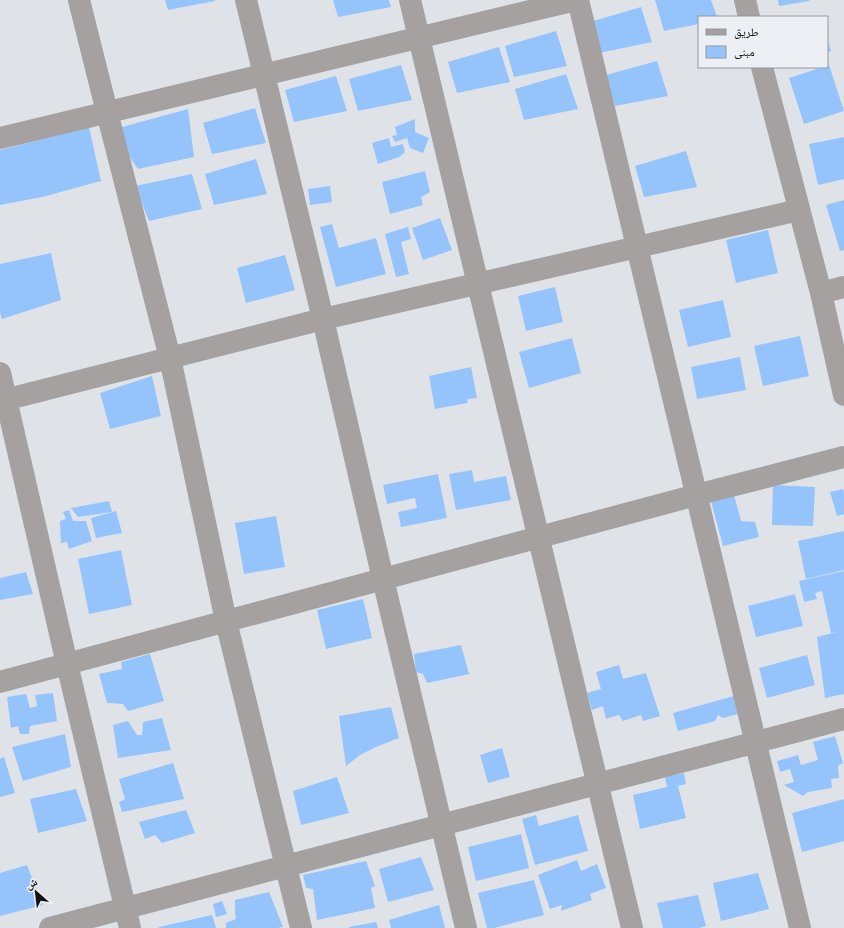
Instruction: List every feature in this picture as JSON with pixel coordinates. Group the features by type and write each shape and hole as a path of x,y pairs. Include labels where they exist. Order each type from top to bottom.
{"street":[{"path":"79,0 170,358 226,621 301,928"},
{"path":"246,0 323,319 466,928"},
{"path":"410,0 632,928"},
{"path":"0,138 577,0 800,928"},
{"path":"745,0 749,16"},
{"path":"762,68 821,293 844,395"},
{"path":"3,401 323,319 799,210"},
{"path":"821,293 844,287"},
{"path":"0,373 3,401 128,918"},
{"path":"0,682 538,537 844,457"},
{"path":"50,928 128,918 286,866 844,719"}],"building":[{"path":"165,0 215,0 215,1 168,10"},
{"path":"333,0 389,0 391,7 338,17"},
{"path":"655,0 711,0 717,16 698,16 698,24 664,31"},
{"path":"778,0 809,0 809,1 779,6"},
{"path":"641,7 652,42 599,53 590,22"},
{"path":"556,31 567,66 514,77 505,46"},
{"path":"828,43 831,51 828,52"},
{"path":"499,47 510,82 457,93 448,62"},
{"path":"657,61 668,96 615,106 606,75"},
{"path":"401,65 412,100 358,111 349,79"},
{"path":"828,66 844,111 804,124 789,78 820,68 828,68"},
{"path":"566,74 578,109 524,120 515,89"},
{"path":"336,76 347,111 294,122 285,90"},
{"path":"255,108 266,143 212,154 203,123"},
{"path":"188,109 194,157 138,169 111,130"},
{"path":"415,119 415,132 429,138 423,153 410,148 407,138 395,142 392,136 397,135 395,127"},
{"path":"89,127 101,181 42,197 0,205 0,150"},
{"path":"844,137 844,179 818,185 809,144"},
{"path":"389,138 391,147 403,144 405,152 399,157 378,164 372,143"},
{"path":"686,151 697,187 644,197 635,166"},
{"path":"256,159 267,194 214,205 205,174"},
{"path":"425,171 430,192 421,197 423,205 390,214 382,182"},
{"path":"192,174 202,209 149,221 135,186"},
{"path":"330,186 332,202 310,205 308,189"},
{"path":"844,200 844,250 840,251 826,205"},
{"path":"440,218 452,250 423,260 412,228"},
{"path":"332,224 339,248 376,238 386,274 336,287 320,227"},
{"path":"408,227 411,239 401,242 409,274 396,277 385,234"},
{"path":"768,230 778,273 736,283 726,240"},
{"path":"51,253 61,300 2,319 0,313 0,264"},
{"path":"285,255 295,290 246,303 237,268"},
{"path":"555,287 563,322 526,331 518,296"},
{"path":"723,300 731,337 688,347 679,310"},
{"path":"800,336 809,376 763,386 754,346"},
{"path":"572,338 581,373 529,388 519,352"},
{"path":"740,357 746,390 697,399 691,367"},
{"path":"471,367 477,398 468,399 467,403 435,409 429,376"},
{"path":"152,376 161,416 110,429 100,393"},
{"path":"472,470 474,482 506,476 511,500 456,510 449,474"},
{"path":"438,474 447,518 401,527 398,512 417,508 415,498 387,504 383,485"},
{"path":"773,485 815,487 813,526 772,525"},
{"path":"843,489 844,514 837,516 830,492"},
{"path":"734,495 741,521 755,522 759,537 723,546 711,501"},
{"path":"109,501 112,512 78,517 71,508"},
{"path":"69,510 73,521 86,521 92,541 69,549 67,542 61,543 60,521 66,519 63,512"},
{"path":"116,511 122,533 96,538 91,518"},
{"path":"276,516 285,567 244,574 235,523"},
{"path":"844,531 844,570 806,579 798,541"},
{"path":"121,550 132,605 89,614 78,559"},
{"path":"844,571 844,630 831,633 822,591 815,593 817,599 804,602 799,581"},
{"path":"26,572 33,594 0,600 0,578"},
{"path":"795,594 803,626 756,637 748,606"},
{"path":"363,599 372,638 326,649 317,610"},
{"path":"844,630 844,694 825,698 817,637"},
{"path":"461,645 469,674 427,683 423,674 416,672 414,654"},
{"path":"150,654 164,701 128,711 123,704 107,703 99,674 122,669 121,662"},
{"path":"807,655 815,685 767,698 759,668"},
{"path":"619,665 623,679 646,673 660,716 643,721 641,715 623,721 619,715 606,719 603,706 592,710 587,693 601,689 596,672"},
{"path":"53,693 57,721 30,726 29,734 20,734 18,726 11,728 7,697 26,694 30,708 37,706 35,695"},
{"path":"734,696 738,714 723,718 718,715 715,721 678,731 673,713"},
{"path":"391,707 399,738 360,755 346,766 339,716"},
{"path":"162,718 171,750 118,758 113,725 128,721 137,735 142,735 143,722"},
{"path":"65,734 71,767 23,781 12,747"},
{"path":"835,736 843,763 838,766 839,778 831,779 832,788 808,792 803,796 784,785 794,782 790,769 780,772 777,761 798,755 801,765 818,760 813,742"},
{"path":"502,748 510,777 488,783 480,755"},
{"path":"4,757 15,793 0,797 0,759"},
{"path":"173,763 184,799 122,812 119,802 125,799 119,779"},
{"path":"684,773 686,784 678,786 686,818 640,829 633,795 667,787 665,777"},
{"path":"337,777 349,813 301,825 293,791"},
{"path":"76,789 87,821 38,833 30,799"},
{"path":"844,799 844,841 802,852 792,813"},
{"path":"186,810 195,833 162,843 155,835 145,839 139,822"},
{"path":"536,815 539,826 578,815 588,851 535,865 522,819"},
{"path":"521,834 529,868 476,881 468,847"},
{"path":"421,857 434,890 388,902 379,869"},
{"path":"577,860 581,871 597,864 606,888 590,894 592,900 561,911 562,905 550,909 538,875"},
{"path":"366,861 375,886 371,888 375,908 317,920 313,889 306,888 303,875"},
{"path":"27,865 43,905 0,916 0,873"},
{"path":"758,873 769,909 721,921 713,883"},
{"path":"534,880 544,915 494,928 487,928 478,893"},
{"path":"269,892 283,927 226,928 226,923 236,919 235,900"},
{"path":"698,895 706,926 699,928 663,928 657,903"},
{"path":"222,901 227,914 216,917 213,904"},
{"path":"439,905 445,928 391,928 389,920"},
{"path":"212,915 216,928 159,928 159,927"},
{"path":"376,922 378,928 349,928 349,927"}]}
